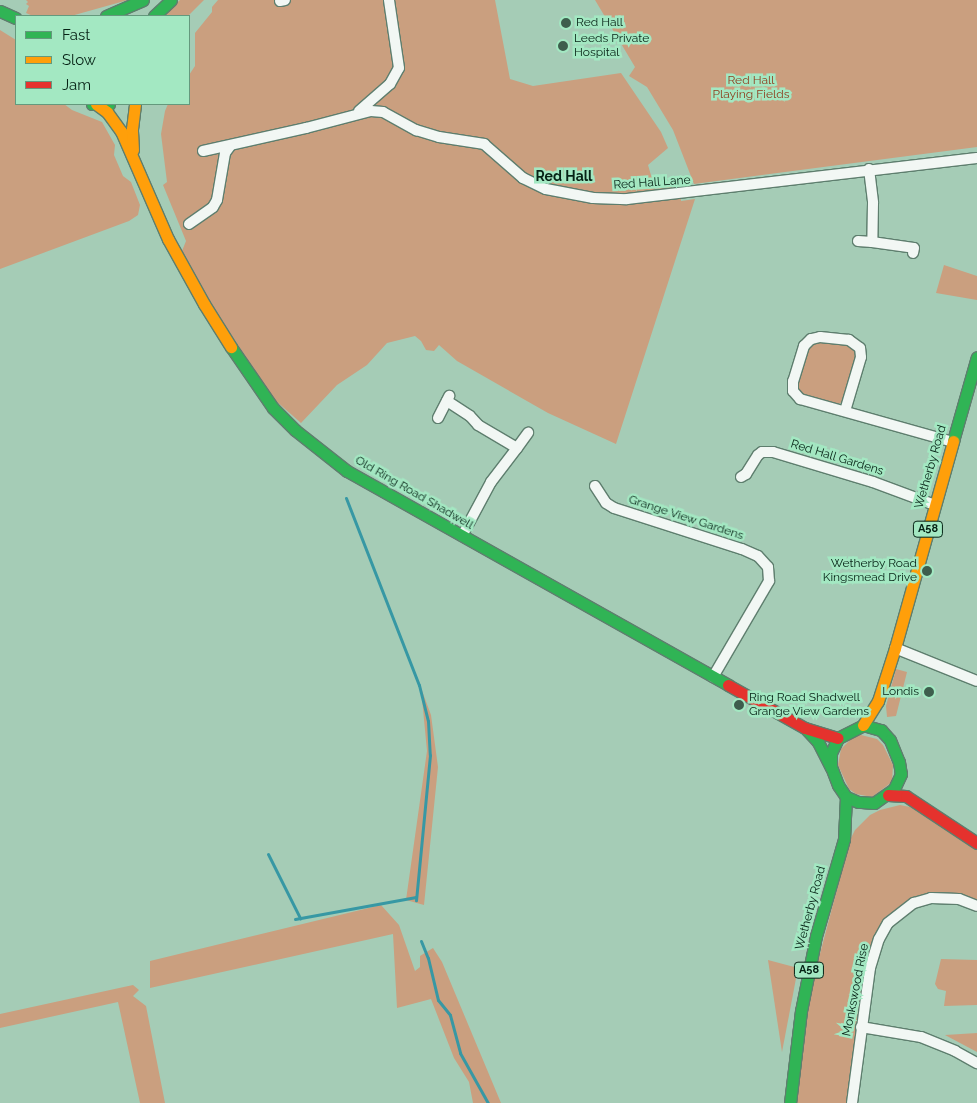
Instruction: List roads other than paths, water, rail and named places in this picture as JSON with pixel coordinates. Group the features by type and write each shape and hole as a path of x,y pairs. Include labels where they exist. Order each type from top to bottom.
{"main road":[{"path":"108,15 143,0"},
{"path":"155,15 171,0"},
{"path":"2,12 15,18"},
{"path":"2,12 15,23"},
{"name":"Old Ring Road Shadwell","path":"97,105 113,119 133,155 160,222 193,286 253,380 273,408 295,430 347,471 805,728 819,734 838,738"},
{"name":"Old Ring Road Shadwell","path":"133,155 134,105"},
{"name":"Wetherby Road","path":"878,701 895,648 977,357"},
{"name":"A58","path":"863,725 878,701"},
{"name":"A58","path":"844,839 859,815 888,795 898,782 901,774 896,751 884,733 878,701"},
{"path":"874,803 858,802 846,797 838,785 831,767 831,753 838,738 863,725 874,726 884,733"},
{"name":"Old Ring Road Shadwell","path":"805,728 818,742 831,767"},
{"path":"901,774 905,784 922,805"},
{"path":"888,795 906,796 977,842"},
{"name":"A58","path":"844,839 846,797"},
{"name":"Wetherby Road","path":"790,1103 801,1011 816,936 844,839"}],"street":[{"path":"352,115 383,91 399,68 389,0"},
{"name":"Red Hall Lane","path":"203,151 352,115 371,111 383,112 416,130 439,137 484,144 523,178 546,189 593,198 627,199 687,194 977,158"},
{"path":"189,224 217,200 225,153 230,146"},
{"path":"869,170 873,203 872,242"},
{"path":"858,241 914,248 913,253"},
{"path":"845,412 861,357 860,348 849,340 820,337 811,339 804,346 793,381 794,391 800,399 845,412 953,442"},
{"path":"438,418 448,398 478,425 517,448"},
{"path":"462,536 491,482 528,433"},
{"name":"Red Hall Gardens","path":"741,477 746,474 758,455 762,452 773,452 874,482 934,505"},
{"name":"Grange View Gardens","path":"595,486 606,503 614,508 742,549 758,556 768,567 769,581 713,677"},
{"path":"895,648 977,681"},
{"name":"Monkswood Rise","path":"852,1103 861,1027 874,953 888,923 914,903 930,898 949,897 977,906"},
{"path":"861,1027 921,1037 955,1051 977,1063"}],"waterway":[{"path":"346,498 419,685 428,721 430,755 416,900"},
{"path":"268,854 300,918"},
{"path":"295,919 416,897"},
{"path":"421,941 428,958 438,1000 450,1015 460,1053 488,1103"}],"place":[{"name":"Red Hall","path":"566,23"},
{"name":"Leeds Private Hospital","path":"563,46"},
{"name":"Wetherby Road Kingsmead Drive","path":"927,571"},
{"name":"Londis","path":"929,692"},
{"name":"Ring Road Shadwell Grange View Gardens","path":"739,705"}],"district":[{"name":"Red Hall","path":"564,176"}],"park label":[{"name":"Red Hall Playing Fields","path":"751,88"}]}
